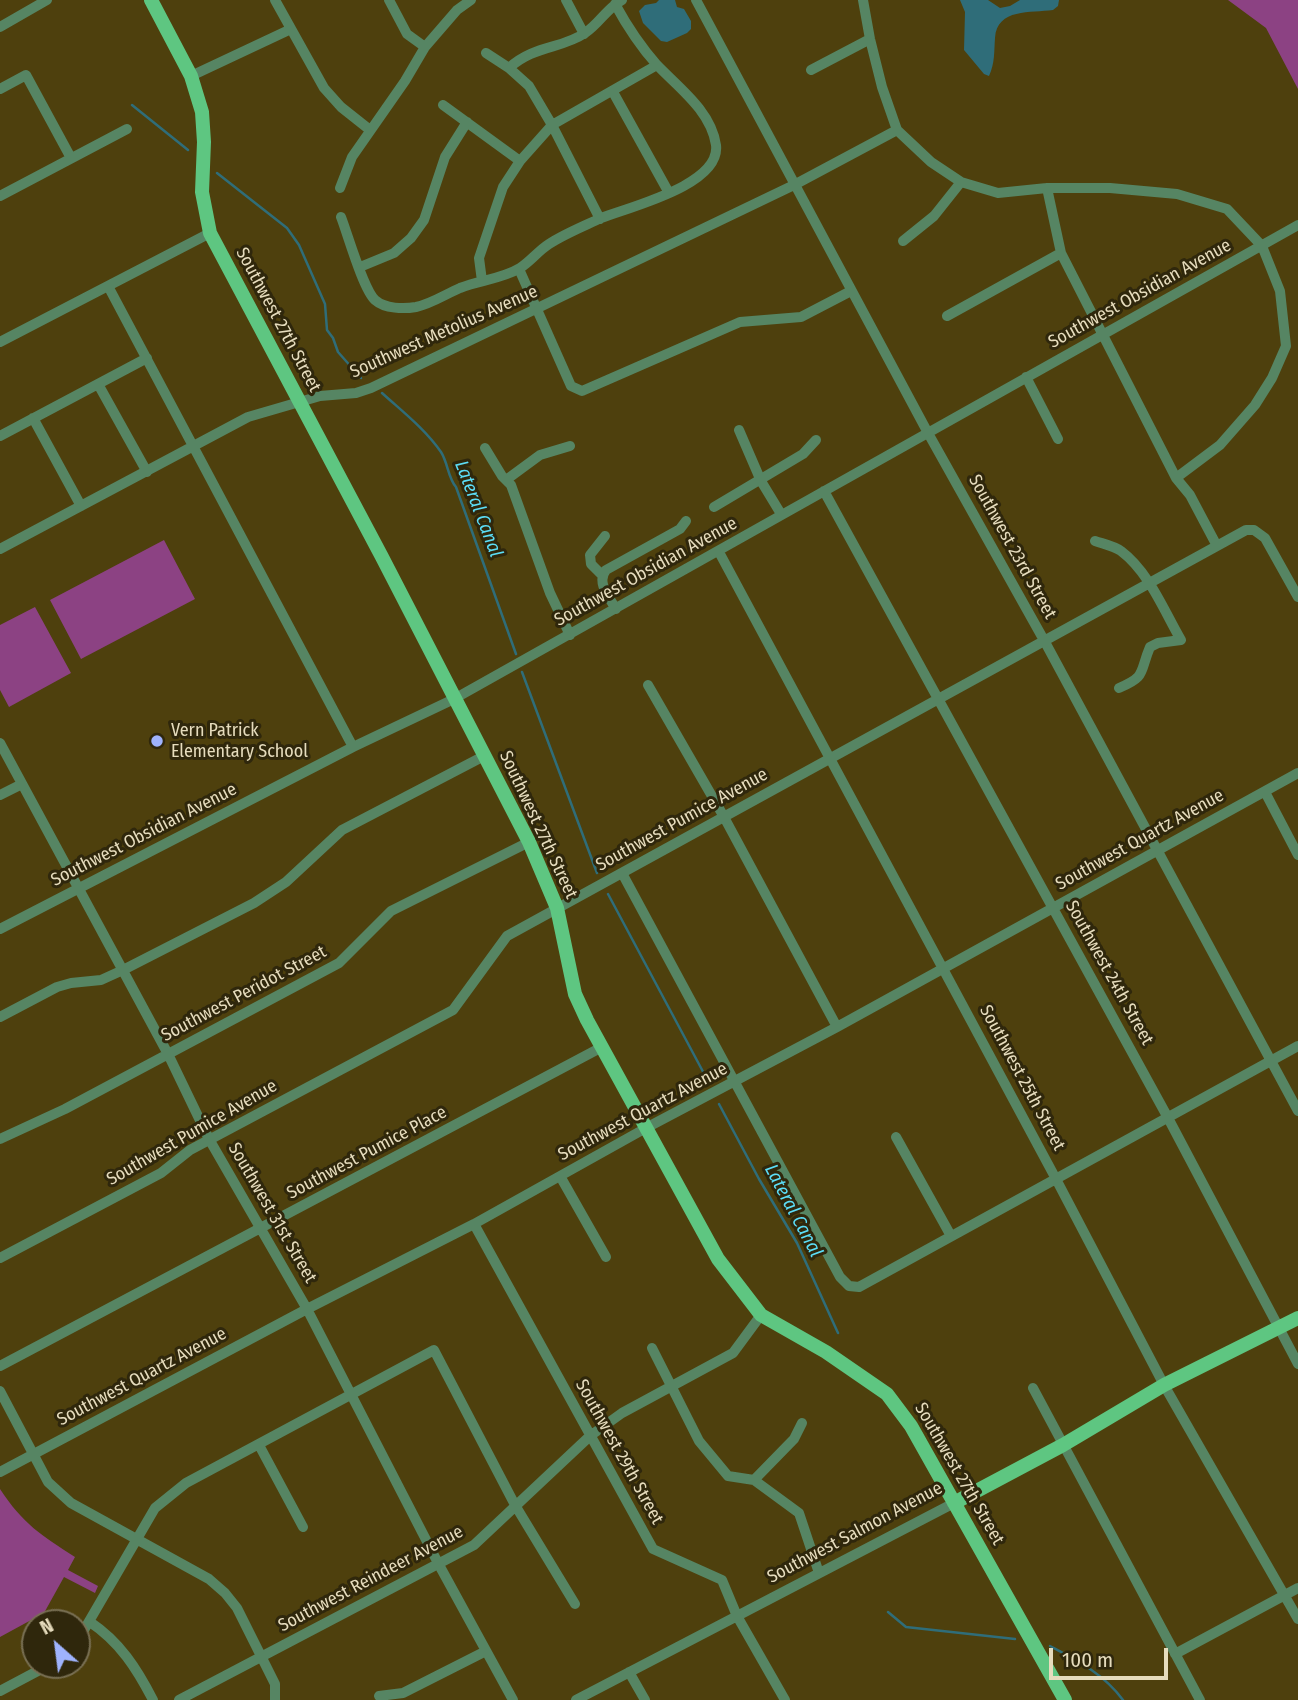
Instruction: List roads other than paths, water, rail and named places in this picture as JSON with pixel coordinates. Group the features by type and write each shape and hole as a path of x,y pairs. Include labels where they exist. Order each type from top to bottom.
{"main road":[{"name":"Southwest 27th Street","path":"151,0 191,76 202,112 202,192 210,233 529,842 557,908 575,994 602,1047 718,1259 761,1315 826,1352 887,1394 911,1426 1065,1700"},
{"name":"Southwest Salmon Avenue","path":"954,1503 1063,1445 1164,1385 1298,1318"}],"street":[{"path":"0,27 47,0"},
{"path":"275,0 324,88 341,107 370,130"},
{"path":"388,0 407,34 425,47"},
{"path":"340,188 352,157 405,81 425,47 457,10 471,0"},
{"path":"566,0 584,34"},
{"name":"Southwest 23rd Street","path":"696,0 851,291 1045,642 1298,1111"},
{"path":"863,0 882,87 897,130 931,162 961,182 998,193 1047,188 1110,188 1177,194 1227,209 1262,246 1280,291 1286,346 1272,378 1255,405 1220,446 1176,478"},
{"path":"341,217 364,285 376,301 395,308 417,307 519,269 547,245 600,219 698,179 711,165 716,147 698,107 657,65 630,32 619,2 584,34 541,48 509,68"},
{"path":"191,76 291,29"},
{"path":"811,69 870,39"},
{"path":"486,53 509,68 528,86 552,125 600,219"},
{"path":"482,281 480,258 503,187 520,160 552,125 657,65"},
{"path":"0,89 26,75 71,158"},
{"path":"613,92 669,193"},
{"path":"443,105 520,160"},
{"path":"360,267 394,253 418,229 424,220 445,157 467,122"},
{"path":"0,196 127,129"},
{"name":"Southwest Metolius Avenue","path":"0,549 248,417 320,396 356,393 371,388 794,185 897,130"},
{"path":"903,241 934,216 961,182"},
{"path":"1047,188 1061,253 1176,478 1190,495 1217,546"},
{"name":"Southwest Obsidian Avenue","path":"0,929 353,747 454,699 719,552 1102,332 1298,226"},
{"path":"0,342 210,233"},
{"path":"947,316 1061,253"},
{"path":"519,269 570,386 582,391 740,322 801,317 851,291"},
{"path":"108,286 353,747"},
{"path":"0,436 147,358"},
{"path":"1026,377 1058,439"},
{"path":"98,384 146,472"},
{"path":"33,418 81,506"},
{"path":"739,430 761,481 781,514"},
{"path":"714,507 803,454 816,440"},
{"path":"506,480 540,455 570,446"},
{"path":"485,448 511,485 550,593 570,635"},
{"name":"Southwest 24th Street","path":"824,491 1167,1116 1298,1364"},
{"path":"615,609 602,583 602,575 606,570 680,529 686,521"},
{"name":"Southwest Pumice Avenue","path":"0,1258 161,1173 209,1139 453,1010 507,936 1246,530 1260,533 1298,597"},
{"path":"602,575 591,564 590,555 605,536"},
{"path":"1095,541 1119,549 1134,563 1181,640 1158,643 1150,648 1143,671 1136,681 1119,688"},
{"name":"Southwest 25th Street","path":"719,552 1164,1385 1298,1619"},
{"path":"648,684 724,817 837,1027"},
{"name":"Southwest 31st Street","path":"0,743 168,1054 209,1139 307,1309 438,1563 513,1700"},
{"path":"0,1017 57,987 101,980 254,903 286,882 342,830 484,756"},
{"name":"Southwest Quartz Avenue","path":"0,1472 307,1309 474,1224 1298,773"},
{"path":"0,795 22,784"},
{"path":"1265,792 1298,855"},
{"name":"Southwest Peridot Street","path":"0,1139 65,1109 339,963 391,911 529,842"},
{"path":"622,873 840,1277 849,1286 859,1287 1298,1046"},
{"name":"Southwest Pumice Place","path":"0,1366 602,1047"},
{"path":"896,1137 951,1236"},
{"path":"560,1177 606,1257"},
{"name":"Southwest 29th Street","path":"474,1224 653,1549 722,1580 737,1616 785,1700"},
{"name":"Southwest Reindeer Avenue","path":"179,1700 474,1545 590,1436 622,1413 733,1353 761,1315"},
{"path":"652,1348 699,1441 728,1476 754,1480 799,1513 819,1573"},
{"path":"91,1620 155,1508 186,1483 434,1350 515,1504 575,1604"},
{"path":"1033,1388 1200,1700"},
{"path":"0,1391 48,1482 71,1503 209,1579 225,1593 237,1608 275,1684 275,1700"},
{"path":"754,1480 794,1439 802,1423"},
{"path":"259,1445 303,1527"},
{"name":"Southwest Salmon Avenue","path":"576,1700 954,1503"},
{"path":"1175,1654 1298,1588"},
{"path":"91,1623 105,1632 125,1653 153,1700"},
{"path":"379,1696 403,1693 486,1651"},
{"path":"629,1672 645,1700"},
{"path":"0,1691 23,1679"}],"water":[{"path":"659,0 675,0 677,7 684,9 691,21 691,29 687,33 667,42 661,41 643,23 639,11 645,5"},
{"path":"960,0 988,0 1000,8 1020,0 1059,0 1058,6 1053,10 1016,14 1002,21 997,28 989,76 984,74 964,50 965,12"}],"waterway":[{"name":"Lateral Canal","path":"132,105 188,150"},
{"name":"Lateral Canal","path":"217,173 287,228 299,245 325,304 327,330 338,352 361,378"},
{"name":"Lateral Canal","path":"382,393 421,428 443,456 516,654"},
{"name":"Lateral Canal","path":"522,672 597,873"},
{"name":"Lateral Canal","path":"608,894 708,1081"},
{"name":"Lateral Canal","path":"719,1104 797,1243 838,1333"},
{"path":"888,1612 906,1627 1015,1639"},
{"path":"1050,1646 1099,1675 1123,1700"}],"place":[{"name":"Vern Patrick Elementary School","path":"157,741"}]}
